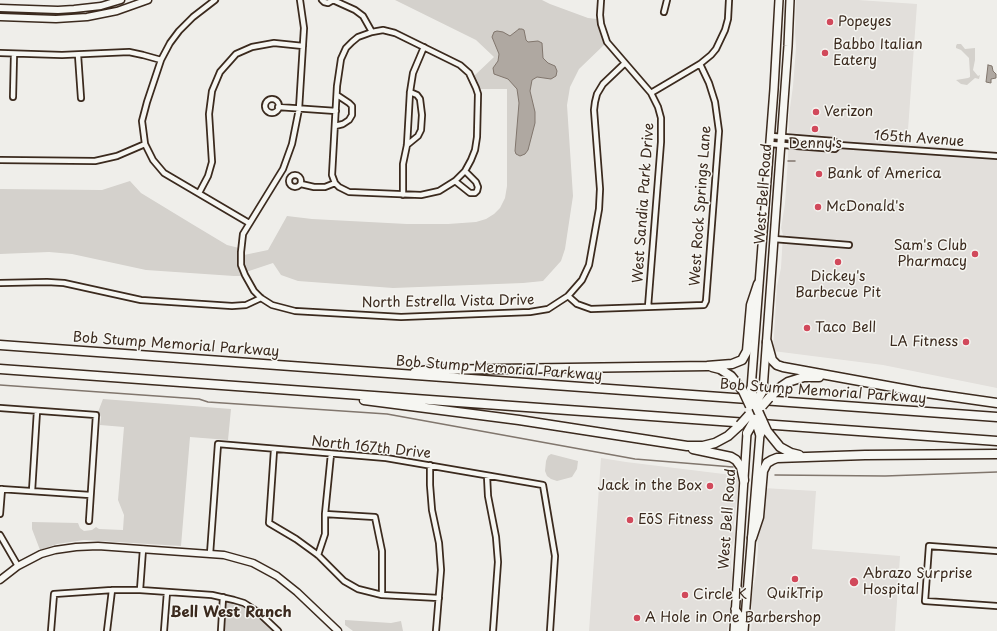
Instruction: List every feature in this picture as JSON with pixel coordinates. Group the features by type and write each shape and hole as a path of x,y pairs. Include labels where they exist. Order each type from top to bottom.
{"highway":[{"path":"402,375 429,370 707,366 732,364 739,362 748,351 751,305 758,284"},
{"path":"767,342 770,355 774,363 780,366 826,374 838,378"},
{"name":"Bob Stump Memorial Parkway","path":"0,345 997,417"},
{"path":"707,366 720,369 735,380 769,435 775,442 786,451 808,457"},
{"path":"0,369 997,441"},
{"path":"266,388 298,395 386,402 519,420 687,446 703,446 722,440 755,412 776,390 788,382 804,377 838,378 997,403"},
{"path":"751,389 760,434"},
{"path":"747,433 763,390"},
{"path":"687,446 698,451 731,457 736,460 741,467 744,480"},
{"path":"752,538 759,517 763,471 765,466 771,460 777,458 808,457 997,454"}],"main road":[{"name":"West Bell Road","path":"751,389 758,284 771,136 779,0"},
{"name":"West Bell Road","path":"763,390 789,38 790,0"},
{"name":"West Bell Road","path":"734,631 747,433"},
{"name":"West Bell Road","path":"744,631 760,434"},
{"path":"739,554 743,568 740,601 741,605 746,610"},
{"path":"735,609 740,616 739,631"}],"street":[{"path":"0,17 75,19 117,11 148,0"},
{"path":"215,0 193,17 179,31 160,60 142,121 145,144 153,160 164,172 249,223"},
{"path":"0,284 47,282 64,283 141,300 232,306 246,305 261,298 249,283 242,265 241,246 243,234 283,169 292,144 300,109 304,28 300,0"},
{"path":"322,0 326,3 333,0 355,10 363,16 372,32"},
{"name":"West Sandia Park Drive","path":"602,0 600,15 605,36 611,47 652,93 658,107 662,130 648,307"},
{"path":"664,12 667,0"},
{"path":"652,93 700,64 711,55 725,30 728,19 729,0"},
{"path":"0,8 58,10 101,6 116,1 117,11"},
{"path":"383,30 395,33 460,65 469,73 478,94 477,137 475,150 466,169 455,181 445,188 421,195 402,195 349,192 339,187 335,182 332,175 339,69 341,59 346,48 352,42 358,37 372,32 383,30"},
{"path":"199,193 208,176 212,162 209,114 212,91 220,72 236,54 252,47 274,43 302,46"},
{"path":"402,195 410,92 413,73 424,47"},
{"path":"0,53 78,55 129,52 160,60"},
{"path":"13,97 14,54"},
{"path":"78,55 81,98"},
{"name":"North Estrella Vista Drive","path":"261,298 272,305 295,311 401,317 540,311 552,306 568,296 582,280 589,265 599,209 600,188 594,110 595,102 604,84 625,63"},
{"name":"West Rock Springs Lane","path":"648,307 704,305 706,301 718,131 715,102 709,82 700,64"},
{"path":"407,145 418,136 421,130 422,115 420,99 417,95 410,92"},
{"path":"335,126 350,120 352,115 352,106 337,95"},
{"path":"278,107 336,111"},
{"name":"165th Avenue","path":"771,136 781,141 835,149 839,145"},
{"name":"165th Avenue","path":"770,144 781,141 834,141 839,145 997,156"},
{"path":"0,160 95,161 117,156 145,144"},
{"path":"455,181 470,193 475,193 477,191 478,187 476,182 466,169"},
{"path":"301,184 314,187 325,187 335,182"},
{"path":"774,239 849,245"},
{"path":"568,296 577,304 591,309 648,307"},
{"path":"0,408 96,415 89,521"},
{"path":"32,491 37,411"},
{"name":"North 167th Drive","path":"210,554 218,444 274,450 386,458 544,485 555,556 550,631"},
{"path":"274,450 269,523 296,539 318,555 344,581 358,589 382,595 439,598"},
{"path":"318,555 325,534 325,514 331,454"},
{"path":"430,465 432,510 440,543 441,570 436,631"},
{"path":"487,476 488,496 496,537 498,562 494,631"},
{"path":"0,514 1,489 90,495"},
{"path":"325,514 375,517 382,550 382,595"},
{"path":"0,535 18,566"},
{"path":"0,580 18,566 41,554 72,547 98,546 230,556 246,560 270,571 289,584 338,631"},
{"path":"997,551 929,546 925,602 997,606"},
{"path":"140,590 143,549"},
{"path":"107,631 112,590"},
{"path":"51,631 54,594 112,590 140,590 224,597 244,603 258,612 278,631"},
{"path":"164,631 167,592"},
{"path":"221,631 224,597"}],"shaded area":[{"path":"395,0 542,0 588,18 597,19 605,44 579,69 570,87 567,105 573,196 565,249 561,261 543,281 393,288 298,281 281,275 273,263 246,272 241,276 234,276 146,270 72,254 49,252 0,254 0,189 102,190 130,181 141,193 192,224 227,245 243,249 244,255 268,250 287,216 312,219 407,224 448,224 476,222 486,219 494,214 500,208 505,198 507,186 507,89 480,89 474,76 494,57 476,40"},
{"path":"796,0 858,0 917,4 907,144 997,152 997,388 883,365 773,351 777,286 781,268 783,235 781,228 785,204 789,115 796,48"},
{"path":"519,29 524,30 526,40 528,42 538,41 542,43 543,58 548,63 555,66 557,71 556,76 551,79 537,77 532,80 530,91 535,112 535,123 528,150 525,154 520,156 516,154 515,151 519,103 517,89 508,79 494,74 493,68 498,61 499,54 492,37 494,32 497,31 503,32 510,36"},
{"path":"957,44 961,44 965,49 975,48 973,70 978,76 980,75 979,79 975,78 967,85 961,84 956,80 970,77 969,58 961,50 956,48"},
{"path":"988,65 992,66 993,71 996,74 996,78 991,79 991,83 986,82"},
{"path":"103,399 231,409 228,440 190,437 181,546 84,540 57,544 40,550 32,529 32,522 78,523 80,528 84,531 92,530 96,527 99,529 123,530 124,515 118,500 124,427 100,425 101,417 98,412"},
{"path":"551,454 578,461 577,469 572,477 557,481 547,476 545,471 546,461 548,456"},
{"path":"601,458 740,476 734,523 735,538 732,547 731,564 733,579 730,591 730,617 727,631 589,631"},
{"path":"763,488 816,491 812,549 900,556 895,631 751,631 751,599 756,574 758,549 757,534"},
{"path":"226,601 243,606 257,615 274,631 224,631"},
{"path":"345,620 391,623 401,621 403,631 353,631 345,625"}],"waterway":[{"path":"788,161 795,161"},
{"path":"0,385 199,399 208,402 387,414 635,459 733,467"},
{"path":"775,475 885,476 997,472"}],"place":[{"name":"Popeyes","path":"830,22"},
{"name":"Babbo Italian Eatery","path":"825,53"},
{"name":"Verizon","path":"816,112"},
{"name":"Denny's","path":"815,129"},
{"name":"Bank of America","path":"819,174"},
{"name":"McDonald's","path":"818,207"},
{"name":"Sam's Club Pharmacy","path":"975,254"},
{"name":"Dickey's Barbecue Pit","path":"838,262"},
{"name":"Taco Bell","path":"807,328"},
{"name":"LA Fitness","path":"966,342"},
{"name":"Jack in the Box","path":"710,486"},
{"name":"EōS Fitness","path":"630,520"},
{"name":"QuikTrip","path":"795,579"},
{"name":"Abrazo Surprise Hospital","path":"854,582"},
{"name":"Circle K","path":"685,595"},
{"name":"A Hole in One Barbershop","path":"637,618"}],"district":[{"name":"Bell West Ranch","path":"231,613"}]}
